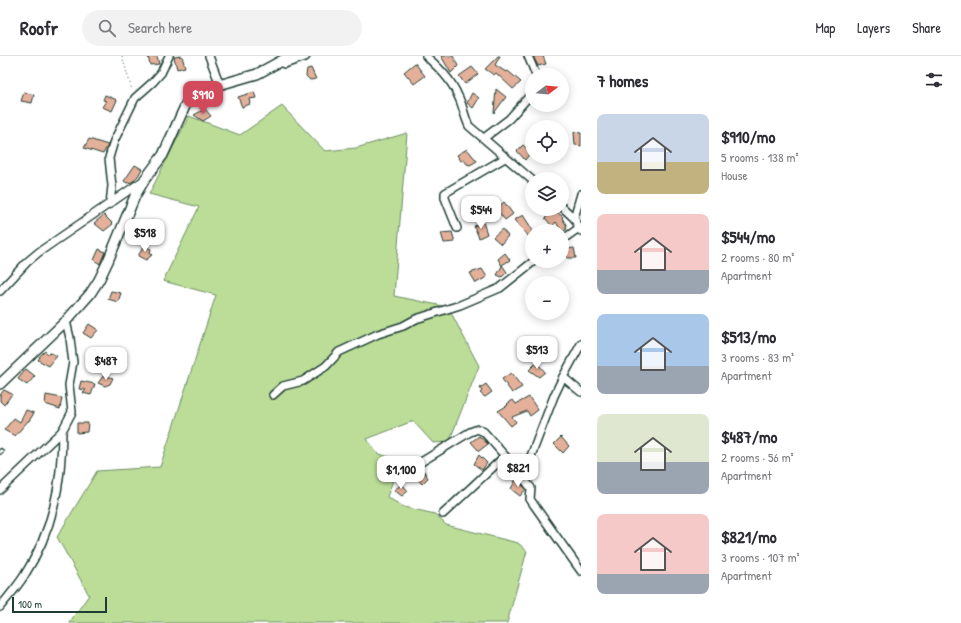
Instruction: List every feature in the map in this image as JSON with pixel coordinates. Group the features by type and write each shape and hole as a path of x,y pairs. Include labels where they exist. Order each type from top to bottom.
{"street":[{"path":"110,204 112,186 109,158 111,151 123,121 135,98 161,73 169,56"},
{"path":"209,56 220,85"},
{"path":"0,384 66,321 85,300 99,280 135,196 144,179 163,154 186,104 191,97 205,89 257,74 290,56"},
{"path":"277,64 305,56"},
{"path":"426,56 448,78 459,96 464,115 469,126 525,174"},
{"path":"528,56 533,68"},
{"path":"484,138 509,119 525,101"},
{"path":"457,228 445,198 445,194 506,158"},
{"path":"0,290 27,262 39,252 144,179"},
{"path":"574,218 581,194"},
{"path":"569,213 574,218 580,229 569,236"},
{"path":"273,395 284,386 303,382 326,366 339,352 378,334 460,305 500,288 525,268"},
{"path":"0,490 62,431 72,412 69,385 72,348 66,321"},
{"path":"517,470 525,464 531,456 562,377 581,344"},
{"path":"562,377 581,392"},
{"path":"413,467 470,432 478,429 484,432 531,488 530,499 581,571"},
{"path":"0,608 23,577 36,556 53,512 58,490 62,431"},
{"path":"443,514 505,456"}],"path":[{"path":"122,56 135,98"}],"green space":[{"path":"282,106 325,151 356,148 407,133 394,296 448,307 479,366 449,442 433,443 413,421 367,439 377,453 400,461 387,497 404,507 435,514 446,525 518,543 527,551 507,623 69,623 89,595 57,537 97,471 160,467 216,295 163,281 199,207 149,194 189,116 240,135"}],"building":[{"path":"148,56 157,56 159,64 150,65"},
{"path":"182,56 185,67 177,69 174,57"},
{"path":"441,56 453,56 458,66 451,73"},
{"path":"498,56 500,56 495,65 506,72 508,71 521,82 513,89 496,73 494,75 485,69"},
{"path":"533,56 543,56 546,64 538,66"},
{"path":"415,63 425,76 414,84 404,72"},
{"path":"472,67 478,74 465,84 459,76"},
{"path":"311,68 316,79 310,80 306,76 307,69"},
{"path":"496,89 506,97 494,113"},
{"path":"24,92 34,95 32,103 21,101"},
{"path":"254,92 256,98 249,99 250,104 242,107 238,97"},
{"path":"472,93 479,98 473,108 467,103"},
{"path":"105,95 117,100 112,111 102,107 106,101 103,100"},
{"path":"205,109 211,116 203,121 194,115"},
{"path":"574,132 581,133 581,146 575,145"},
{"path":"89,139 108,145 103,154 84,148"},
{"path":"523,145 525,147 525,160 517,151"},
{"path":"467,149 477,161 470,165 464,160 461,161 457,155"},
{"path":"135,165 142,169 132,182 127,183 124,181"},
{"path":"504,202 513,214 505,220 496,209"},
{"path":"104,215 113,224 104,231 94,223"},
{"path":"523,215 529,224 525,224 525,232 514,220"},
{"path":"548,216 562,216 566,224 557,224 556,222 554,224 550,224 545,218"},
{"path":"483,222 487,234 479,238 474,226"},
{"path":"502,229 508,236 501,244 493,237"},
{"path":"452,232 455,242 444,243 441,233"},
{"path":"144,246 151,249 150,253 152,255 146,260 138,256"},
{"path":"574,248 576,258 569,258 569,249"},
{"path":"99,249 105,252 100,264 94,260"},
{"path":"505,253 510,260 502,265 507,272 502,277 497,275 502,266 498,259"},
{"path":"482,269 487,277 476,283 470,273"},
{"path":"111,291 121,293 118,302 108,299"},
{"path":"89,324 98,330 91,338 83,333"},
{"path":"45,351 48,354 51,353 57,356 49,366 38,360"},
{"path":"535,364 537,366 539,365 545,372 539,377 529,370"},
{"path":"26,369 35,376 27,385 18,379"},
{"path":"511,373 522,387 512,393 502,379"},
{"path":"104,375 113,378 110,384 105,386 98,383"},
{"path":"81,381 95,384 91,395 83,393 86,390 79,389"},
{"path":"486,384 492,392 485,397 480,393 482,391 480,388"},
{"path":"4,390 12,394 4,405 0,401 0,395"},
{"path":"46,395 62,398 60,409 45,404"},
{"path":"529,397 538,410 530,416 527,411 512,417 516,422 511,426 498,411 513,400 516,404"},
{"path":"26,410 34,413 29,421 15,436 4,430 14,418 20,422"},
{"path":"77,423 88,423 87,432 77,433"},
{"path":"479,436 488,444 479,451 471,442"},
{"path":"561,437 569,446 563,453 554,444"},
{"path":"479,455 487,463 482,470 474,464"},
{"path":"420,469 422,472 424,471 428,478 422,484 414,475"},
{"path":"516,479 526,489 520,496 511,489"},
{"path":"402,484 408,491 402,496 394,490"}]}
